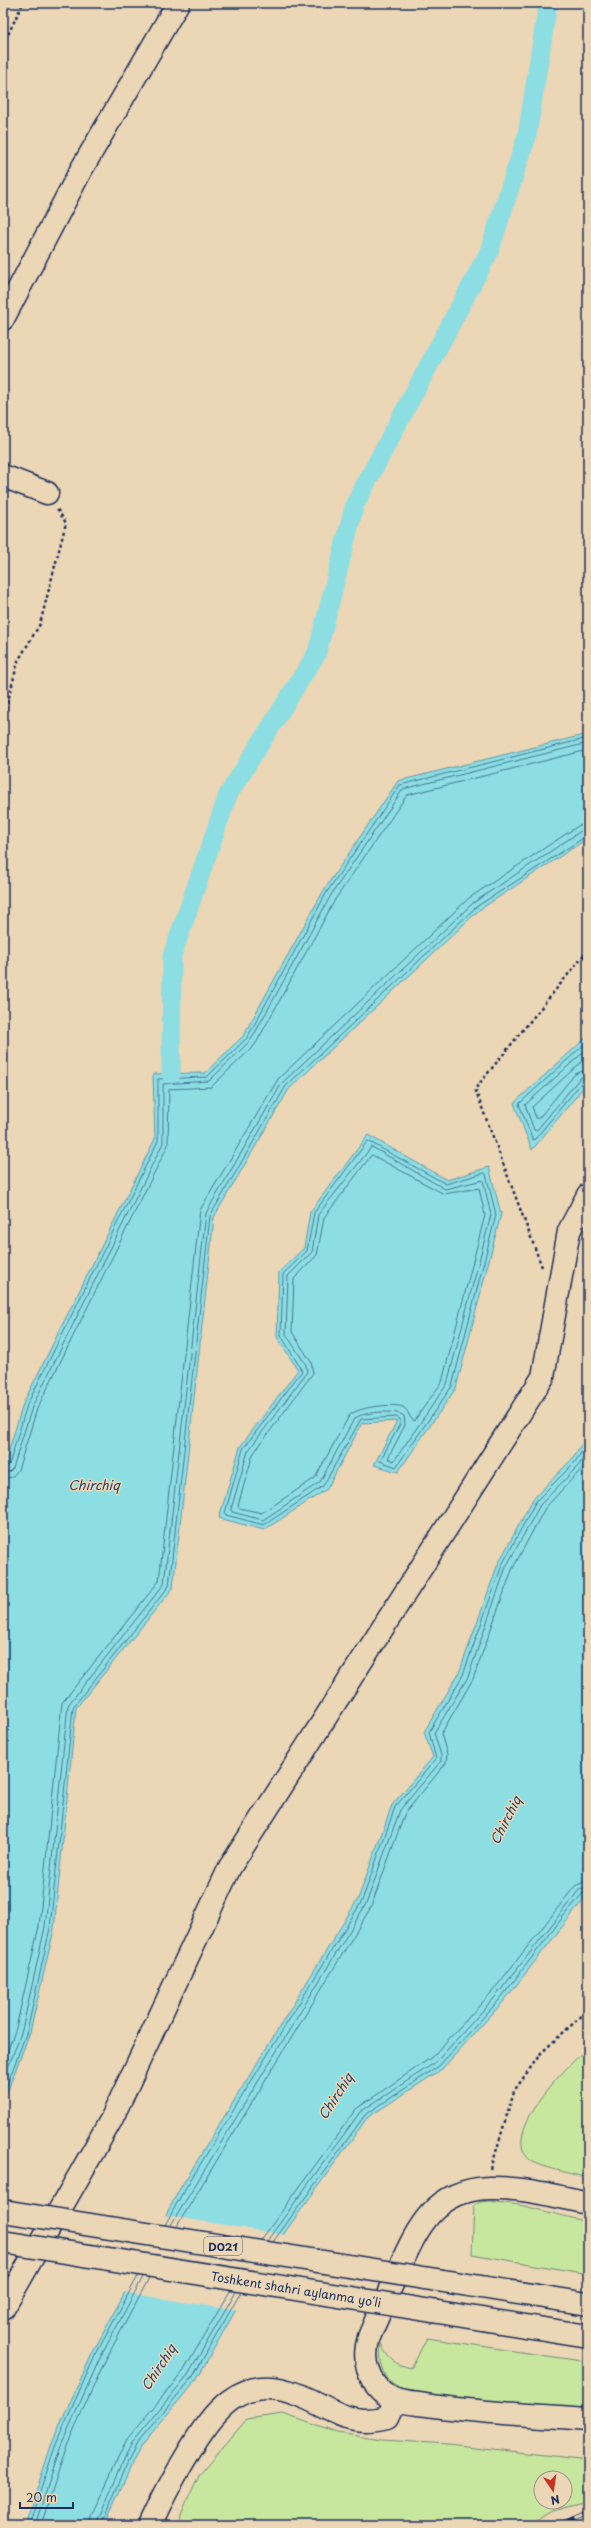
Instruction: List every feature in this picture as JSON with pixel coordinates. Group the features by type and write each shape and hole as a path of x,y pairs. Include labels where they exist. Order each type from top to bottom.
{"main road":[{"path":"3,319 81,170 178,3"},
{"path":"3,476 48,493"},
{"path":"3,2309 111,2120 230,1868 543,1377 569,1232 588,1194"},
{"path":"588,2203 517,2190 489,2188 457,2195 438,2206 423,2220 417,2229 369,2337 366,2354 369,2374 382,2391 396,2400 480,2412 588,2419"},
{"name":"D021","path":"3,2211 588,2304"},
{"name":"Toshkent shahri aylanma yoʻli","path":"3,2242 588,2336"},
{"path":"150,2525 164,2494 200,2433 215,2412 232,2398 248,2390 269,2387 296,2393 346,2418 369,2422 388,2416 396,2400"}],"path":[{"path":"3,45 23,3"},
{"path":"3,721 18,661 40,624 66,523 48,493"},
{"path":"542,1268 475,1089 588,950"},
{"path":"489,2188 492,2162 514,2091 541,2054 588,2010"}],"green space":[{"path":"588,2048 588,2178 540,2165 530,2160 523,2148 523,2133 529,2117 553,2083 566,2068"},
{"path":"489,2201 520,2205 588,2222 588,2274 472,2254 474,2206 480,2202"},
{"path":"427,2338 588,2362 588,2411 483,2404 402,2389 395,2385 386,2375 381,2364 381,2343 386,2353 392,2360 400,2365 411,2368"},
{"path":"283,2414 338,2433 382,2440 448,2444 588,2460 588,2501 573,2505 573,2470 533,2470 533,2510 554,2510 527,2525 176,2525 200,2474 247,2419"}],"water":[{"name":"Chirchiq","path":"588,734 588,838 479,910 289,1089 214,1217 173,1588 76,1708 54,1929 30,2032 3,2103 3,1470 23,1404 155,1139 153,1074 205,1073 243,1036 324,890 398,781"},
{"path":"588,1036 588,1082 532,1150 514,1103"},
{"path":"368,1135 447,1180 489,1167 501,1214 456,1388 398,1472 374,1465 397,1421 362,1423 327,1489 264,1530 219,1518 240,1447 298,1370 277,1337 279,1272 304,1248 310,1212"},
{"name":"Chirchiq","path":"588,1434 588,1894 503,2002 442,2069 367,2118 262,2264 196,2380 140,2447 104,2525 25,2525 53,2440 92,2354 178,2192 358,1899 392,1805 433,1757 424,1732 459,1673 498,1564 533,1499 572,1459"}],"pier":[{"path":"164,2215 285,2235 263,2265 238,2311 122,2292"}],"waterway":[{"path":"171,1074 172,956 228,795 317,653 355,504 489,252 527,136 548,3"}],"railway":[{"path":"558,2525 588,2512"}]}
